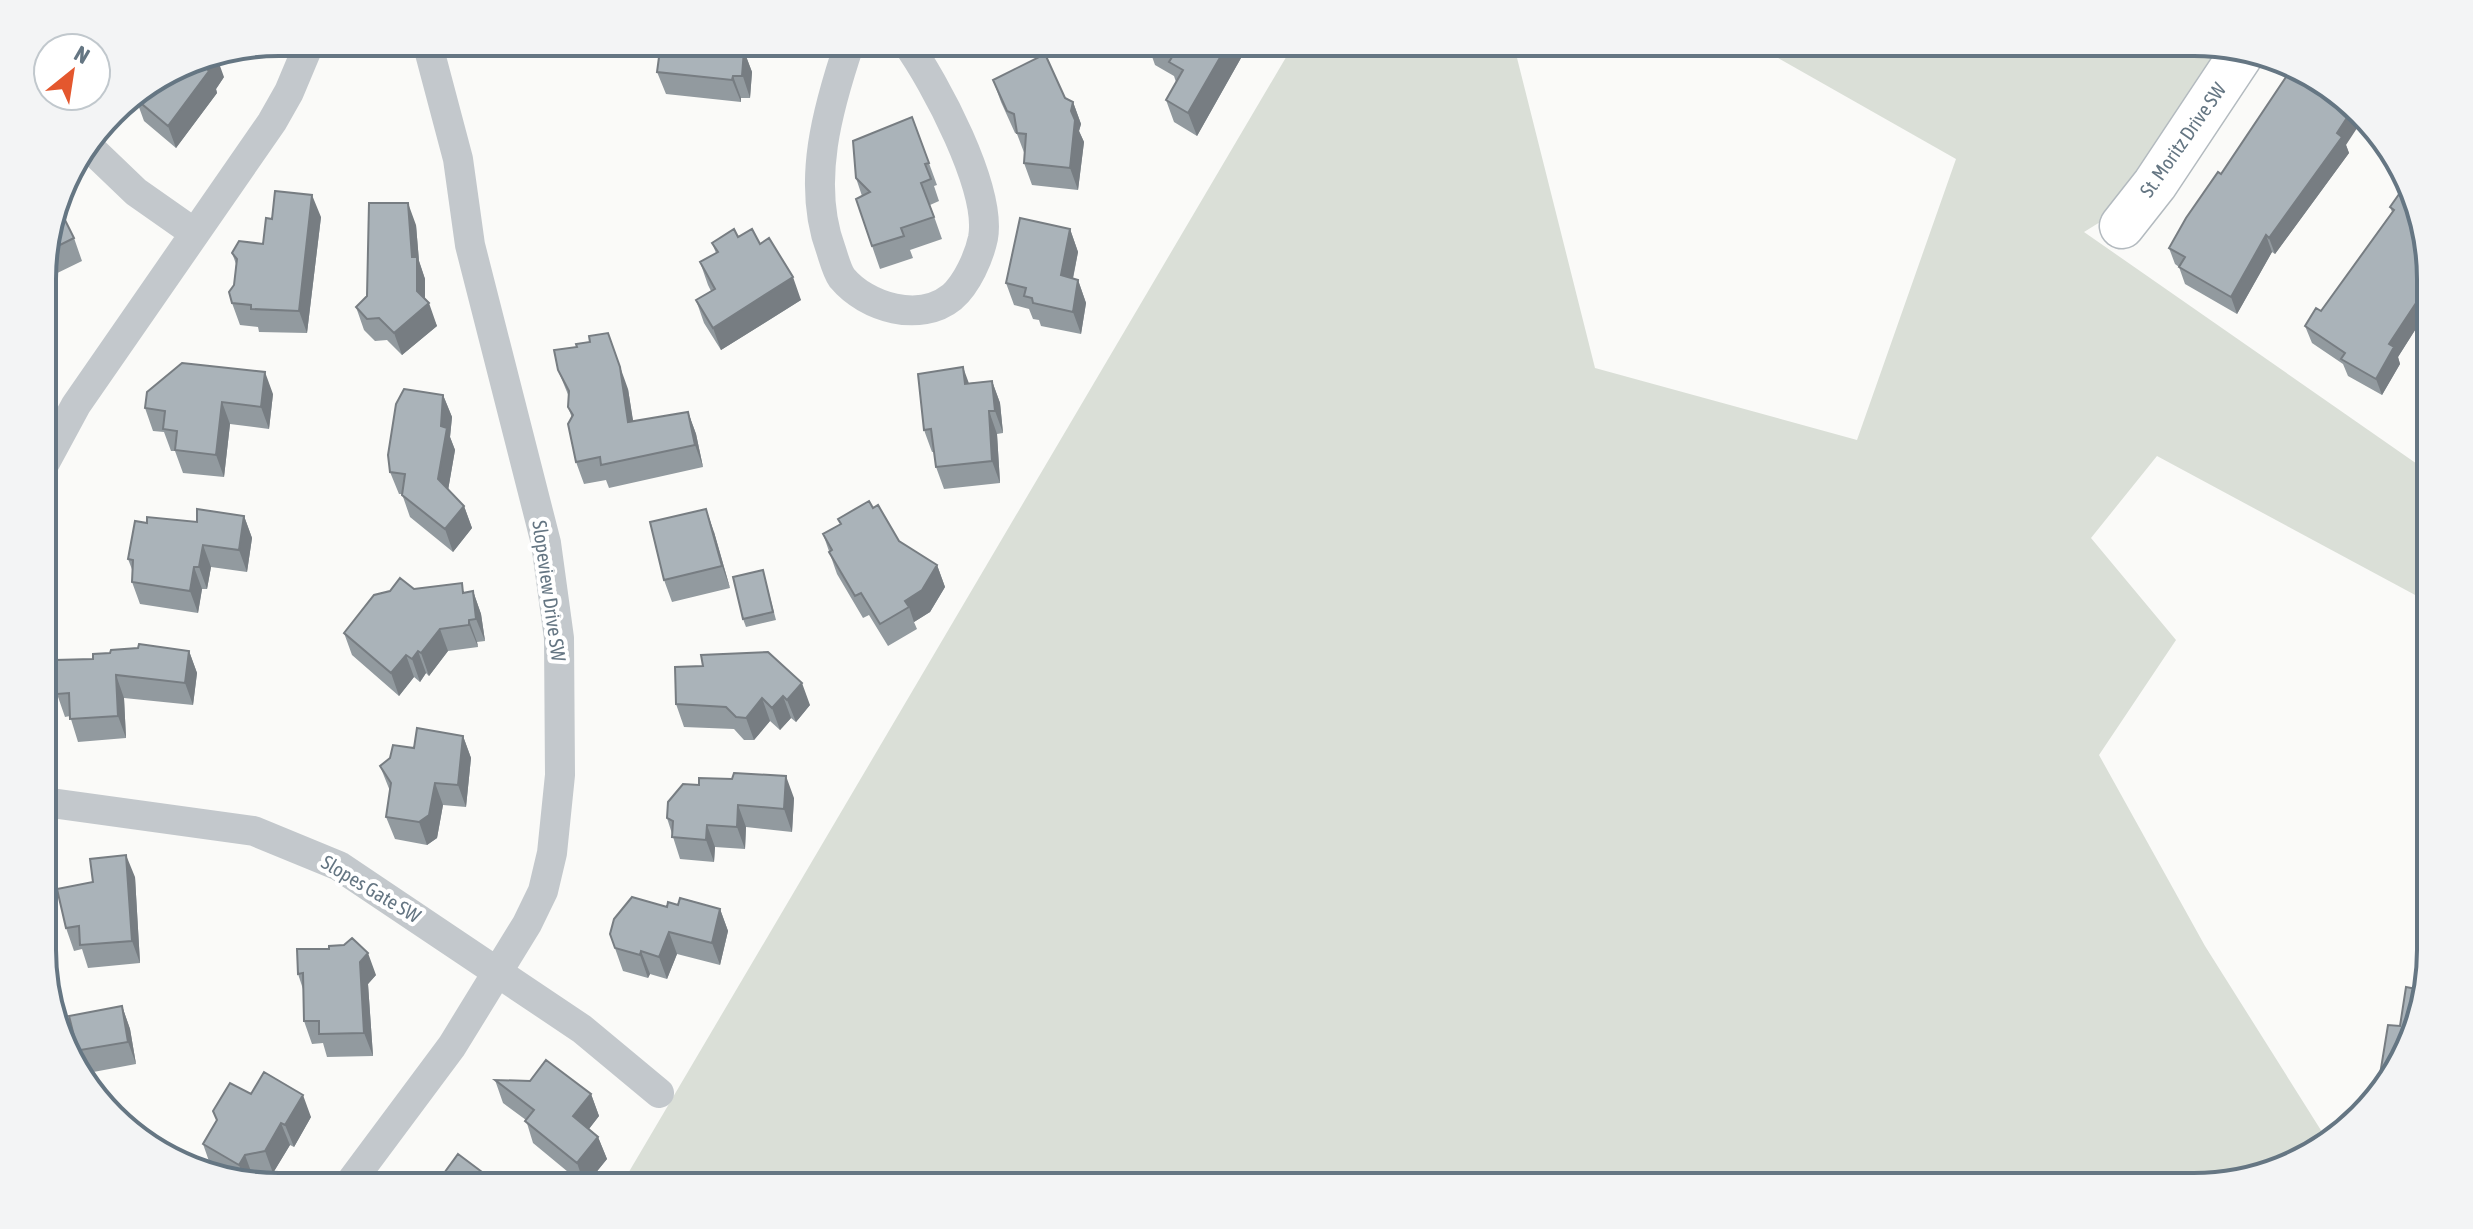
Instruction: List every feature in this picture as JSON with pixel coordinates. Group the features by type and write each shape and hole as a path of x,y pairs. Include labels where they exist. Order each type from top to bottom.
{"street":[{"path":"56,442 76,405 272,122 303,56"},
{"name":"Slopeview Drive SW","path":"357,1173 452,1046 499,971 543,891 552,853 560,775 559,638 546,543 470,245 458,159 432,56"},
{"path":"845,56 834,88 819,192 828,243 841,277 870,302 893,309 927,308 952,297 970,272 983,236 969,160 913,56"},
{"name":"St. Moritz Drive SW","path":"2122,226 2155,184 2237,61"},
{"path":"94,154 136,192 193,232"},
{"name":"Slopes Gate SW","path":"56,804 254,831 339,866 582,1029 659,1093"}],"shaded area":[{"path":"1287,56 1517,56 1595,368 1857,440 1956,159 1775,56 2214,57 2105,219 2084,232 2417,464 2417,596 2157,456 2091,538 2176,640 2099,755 2205,946 2322,1132 2318,1135 2265,1161 2208,1173 628,1173"}],"building":[{"path":"659,56 744,56 742,76 733,76 732,80 657,72"},
{"path":"1046,56 1065,98 1073,102 1071,111 1075,120 1070,168 1024,163 1026,134 1017,133 1014,114 1007,111 993,80"},
{"path":"1221,56 1188,113 1166,100 1183,70 1169,62 1172,57"},
{"path":"207,69 209,71 168,126 142,104 168,86"},
{"path":"2286,76 2318,94 2347,117 2337,133 2342,137 2269,238 2266,235 2231,297 2179,267 2185,257 2169,248 2218,172 2221,174"},
{"path":"912,117 929,163 925,164 931,179 921,183 934,217 901,228 904,236 872,246 856,199 870,192 856,178 853,141"},
{"path":"275,191 312,195 299,311 251,309 251,305 232,303 229,292 234,285 237,259 232,253 239,241 263,244 266,218 272,219"},
{"path":"2400,193 2415,250 2417,302 2389,344 2394,347 2376,379 2341,359 2345,353 2305,326 2316,308 2321,311 2394,210 2390,207"},
{"path":"369,203 408,203 412,257 417,257 417,291 429,303 394,333 379,318 367,319 356,307 367,296"},
{"path":"1020,218 1070,229 1061,275 1078,280 1073,312 1033,303 1032,298 1024,296 1026,288 1006,283"},
{"path":"65,220 74,238 59,246"},
{"path":"734,229 738,237 752,229 760,244 769,238 793,277 713,328 696,300 715,289 700,262 718,252 712,243"},
{"path":"608,333 620,367 628,422 688,412 695,445 601,465 600,457 576,462 568,424 573,415 568,407 569,391 558,370 554,350 577,347 576,344 590,342 589,336"},
{"path":"182,363 265,372 261,407 222,402 216,455 175,450 177,431 163,429 165,411 145,408 147,392"},
{"path":"963,367 965,384 992,381 995,411 989,411 992,461 936,467 931,429 924,430 918,374"},
{"path":"404,389 443,395 441,426 447,428 438,479 464,506 445,529 402,495 405,474 390,472 388,455 396,404"},
{"path":"869,501 873,508 878,505 899,541 937,565 922,590 905,601 909,607 880,624 861,593 855,596 829,552 832,550 823,534 841,524 838,519"},
{"path":"197,509 244,516 239,550 203,545 199,567 194,567 190,591 132,582 133,560 128,559 135,521 147,523 147,517 197,522"},
{"path":"706,509 722,566 664,580 650,522"},
{"path":"763,570 773,612 743,619 733,577"},
{"path":"400,578 414,589 462,583 463,593 473,591 476,619 469,620 469,625 440,629 421,653 418,651 412,659 406,655 391,673 344,633 374,595 390,591"},
{"path":"139,644 189,651 185,683 116,675 118,716 70,719 69,693 57,694 56,660 93,659 93,654 138,648"},
{"path":"768,652 802,683 787,700 783,696 772,708 762,698 746,718 736,717 726,707 676,704 675,667 703,666 701,655"},
{"path":"417,728 463,736 458,785 435,783 429,815 419,822 386,817 391,783 380,766 390,758 393,745 414,748"},
{"path":"734,773 786,776 784,809 738,805 737,827 707,825 706,840 672,837 673,821 667,818 668,802 683,784 699,785 699,778 732,779"},
{"path":"126,855 132,941 80,945 79,926 66,928 57,889 93,882 90,859"},
{"path":"632,897 667,907 668,902 678,905 680,898 720,909 712,943 669,932 659,957 615,948 610,934 614,919"},
{"path":"352,938 368,953 360,962 364,1033 319,1034 319,1021 304,1021 303,973 298,974 297,949 329,949 329,946 344,945"},
{"path":"2406,987 2414,988 2405,1021 2381,1071 2388,1025 2400,1026"},
{"path":"122,1006 128,1042 80,1050 69,1016"},
{"path":"546,1060 591,1094 573,1116 598,1137 577,1163 525,1121 534,1110 495,1080 530,1081"},
{"path":"264,1072 303,1095 285,1125 281,1123 265,1151 245,1155 239,1165 203,1144 217,1120 213,1111 230,1083 251,1094"},
{"path":"458,1154 483,1173 444,1173"}]}
